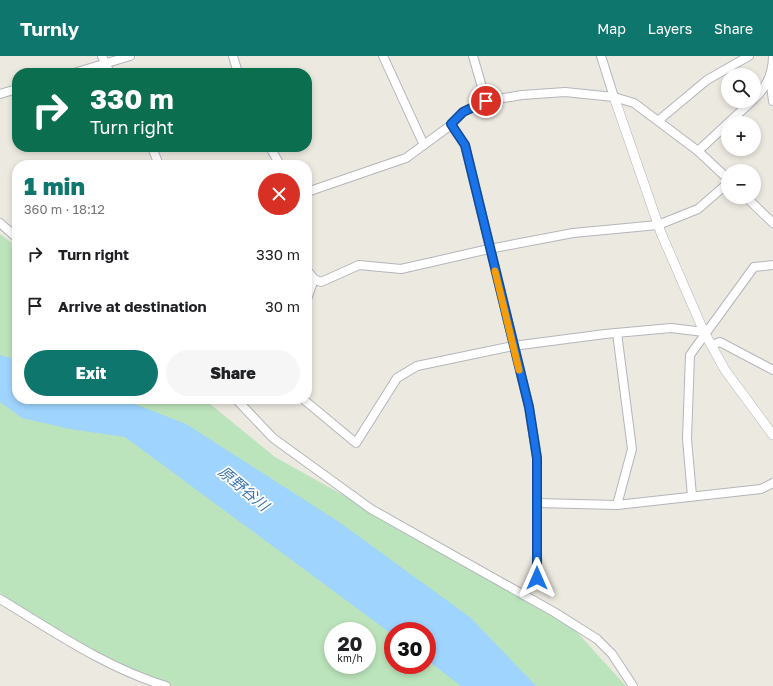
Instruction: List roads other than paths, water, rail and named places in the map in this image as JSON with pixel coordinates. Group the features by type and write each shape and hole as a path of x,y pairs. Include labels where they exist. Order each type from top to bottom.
{"street":[{"path":"102,56 108,68"},
{"path":"92,68 130,56"},
{"path":"233,56 237,68"},
{"path":"384,56 424,143"},
{"path":"473,56 486,101"},
{"path":"601,56 658,225 704,332 725,370 773,435"},
{"path":"659,120 707,80 749,56"},
{"path":"773,56 771,73 773,101"},
{"path":"761,93 765,89 771,73"},
{"path":"0,94 12,90"},
{"path":"312,190 406,158 451,124 463,112 486,101 522,95 565,92 614,96 634,103 659,120 698,151 721,172"},
{"path":"698,151 744,108"},
{"path":"451,124 465,145 529,407 537,458 537,578"},
{"path":"312,277 314,280 321,282 359,265 401,269 490,249 573,233 658,225 698,209 721,189"},
{"path":"753,204 773,223"},
{"path":"0,223 12,234"},
{"path":"692,496 687,439 690,355 704,332 754,267 773,265"},
{"path":"312,285 314,280"},
{"path":"309,404 356,443 397,378 417,366 513,346 617,332 671,328 704,332"},
{"path":"617,332 632,449 617,505"},
{"path":"712,345 720,342 773,370"},
{"path":"241,404 273,438 371,509 554,612 597,639 612,654 633,686"},
{"path":"537,503 617,505 760,489 773,483"},
{"path":"0,599 69,641 119,668 166,686"}],"water":[{"name":"原野谷川","path":"0,355 12,359 12,404 135,404 186,424 339,522 471,618 536,686 461,686 436,667 436,622 384,622 384,628 125,437 70,429 22,418 0,402"}]}
